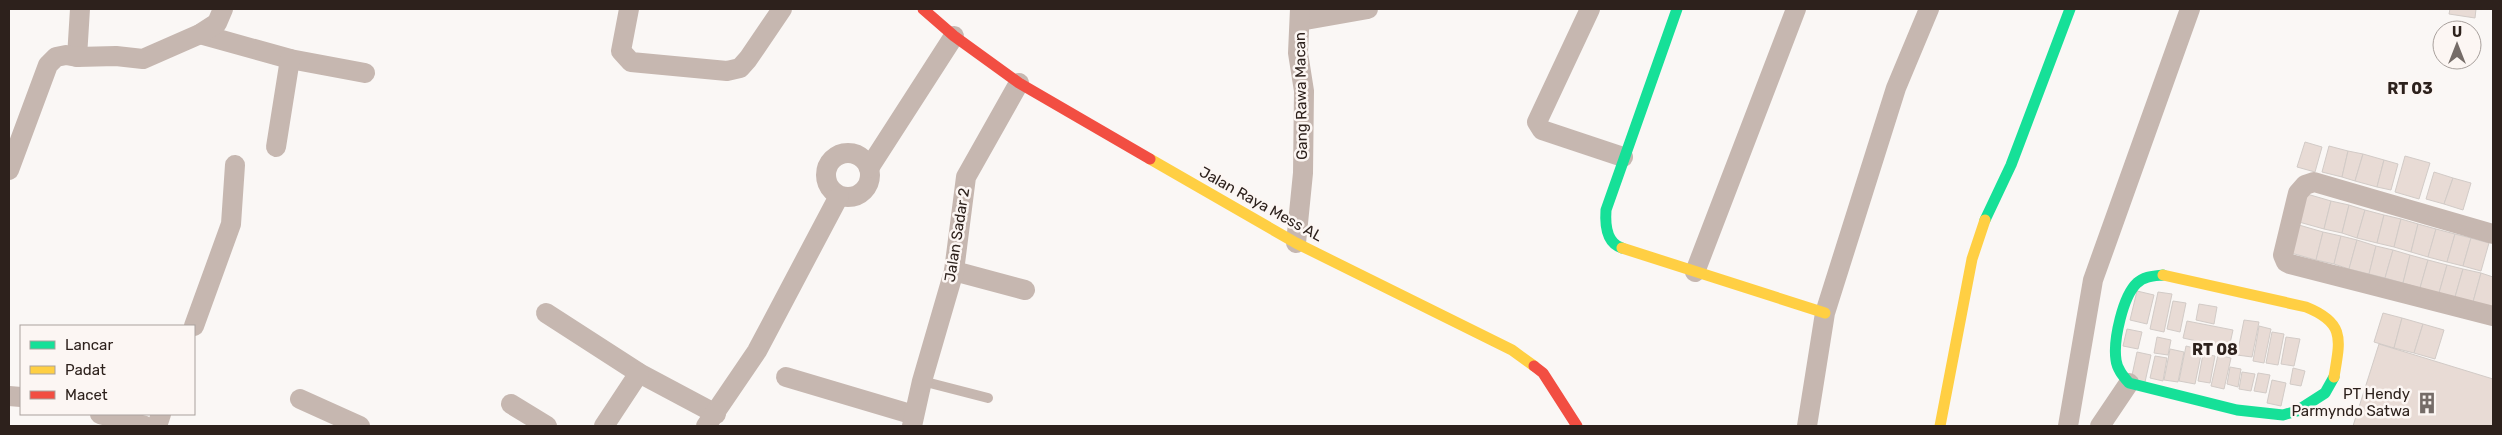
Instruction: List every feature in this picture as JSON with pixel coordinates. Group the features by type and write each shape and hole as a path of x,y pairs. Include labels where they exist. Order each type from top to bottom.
{"street":[{"path":"77,58 80,9"},
{"path":"9,170 48,65 56,57 66,55 77,58 116,56 144,59 200,34 217,23 223,9"},
{"path":"629,9 621,51 626,60 727,71 740,68 782,9"},
{"name":"Jalan Raya Mess AL","path":"922,9 954,36 1019,83 1296,243 1512,350 1543,372 1577,426"},
{"path":"1300,15 1368,9"},
{"path":"1590,9 1537,122 1542,130 1624,157"},
{"path":"1678,9 1606,210 1605,224 1608,237 1616,246 1826,313"},
{"path":"1695,272 1796,9"},
{"path":"1807,426 1826,313 1896,88 1929,9"},
{"path":"1940,426 1972,259 1985,219 2011,165 2070,9"},
{"path":"2068,426 2093,280 2102,250 2190,9"},
{"name":"Gang Rawa Macan","path":"1296,243 1302,173 1304,91 1298,53 1300,15"},
{"path":"200,34 290,59 365,73"},
{"path":"869,168 954,36"},
{"path":"276,147 290,59"},
{"name":"Jalan Sadar 2","path":"913,421 922,381 954,271 966,177 1019,83"},
{"path":"849,153 865,160 869,168 870,181 864,192 852,198 839,196 827,184 828,166 840,154 849,153"},
{"path":"194,325 232,224 235,165"},
{"path":"2493,234 2314,182 2304,185 2298,193 2283,255 2286,262 2290,264 2493,316"},
{"path":"546,313 711,420 757,351 839,196"},
{"path":"954,271 1025,290"},
{"path":"2150,276 2163,276 2306,308 2323,314 2335,325 2340,341 2333,382 2325,393 2298,411 2283,415 2237,410 2129,383 2118,370 2115,348 2130,291 2139,281 2150,276"},
{"path":"604,426 639,373"},
{"path":"786,377 913,421"},
{"path":"2104,421 2129,383"},
{"path":"300,399 360,426"},
{"path":"511,404 547,426"},
{"path":"104,415 145,426"}],"lane":[{"path":"922,381 988,398"}],"building":[{"path":"2450,9 2476,9 2475,18 2449,14"},
{"path":"2305,142 2322,147 2315,172 2297,167"},
{"path":"2329,146 2348,151 2342,177 2322,172"},
{"path":"2348,151 2363,154 2355,181 2342,177"},
{"path":"2363,154 2384,160 2377,187 2355,181"},
{"path":"2405,156 2430,163 2419,199 2395,192"},
{"path":"2384,160 2398,164 2391,190 2377,187"},
{"path":"2434,172 2453,178 2444,204 2426,199"},
{"path":"2453,178 2471,183 2463,210 2444,204"},
{"path":"2307,194 2331,201 2324,229 2299,222"},
{"path":"2331,201 2349,205 2342,233 2324,229"},
{"path":"2349,205 2365,210 2357,238 2342,233"},
{"path":"2365,210 2384,215 2377,243 2357,238"},
{"path":"2384,215 2401,219 2394,247 2377,243"},
{"path":"2401,219 2418,224 2411,252 2394,247"},
{"path":"2418,224 2436,229 2428,257 2411,252"},
{"path":"2299,225 2323,232 2316,260 2291,253"},
{"path":"2436,229 2455,234 2447,262 2428,257"},
{"path":"2323,232 2341,236 2334,264 2316,260"},
{"path":"2455,234 2471,238 2463,266 2447,262"},
{"path":"2341,236 2357,240 2349,269 2334,264"},
{"path":"2471,238 2489,243 2481,271 2463,266"},
{"path":"2357,240 2376,246 2369,274 2349,269"},
{"path":"2376,246 2393,250 2385,278 2369,274"},
{"path":"2393,250 2410,255 2403,283 2385,278"},
{"path":"2410,255 2428,260 2420,288 2403,283"},
{"path":"2428,260 2447,265 2439,293 2420,288"},
{"path":"2447,265 2463,269 2455,297 2439,293"},
{"path":"2463,269 2481,273 2473,302 2455,297"},
{"path":"2481,273 2493,277 2493,307 2473,302"},
{"path":"2137,291 2154,295 2147,324 2130,320"},
{"path":"2158,292 2172,294 2164,332 2150,329"},
{"path":"2173,301 2186,303 2180,332 2167,329"},
{"path":"2199,304 2217,307 2214,324 2196,320"},
{"path":"2383,313 2402,318 2394,348 2374,342"},
{"path":"2402,318 2423,324 2414,353 2394,348"},
{"path":"2244,320 2259,322 2252,357 2237,355"},
{"path":"2187,321 2233,330 2229,348 2183,338"},
{"path":"2423,324 2444,330 2435,359 2414,353"},
{"path":"2259,326 2271,329 2264,363 2253,361"},
{"path":"2127,329 2142,332 2138,349 2123,346"},
{"path":"2272,332 2284,334 2278,365 2266,363"},
{"path":"2157,337 2171,340 2168,355 2154,353"},
{"path":"2286,337 2300,339 2294,366 2281,364"},
{"name":"PT Hendy Parmyndo Satwa","path":"2379,344 2493,379 2493,426 2353,426"},
{"path":"2186,346 2202,350 2195,384 2179,381"},
{"path":"2170,349 2184,352 2178,382 2164,380"},
{"path":"2137,352 2151,355 2145,382 2131,380"},
{"path":"2203,354 2215,356 2210,383 2198,381"},
{"path":"2218,355 2231,358 2224,389 2211,386"},
{"path":"2155,356 2167,358 2163,381 2150,378"},
{"path":"2230,367 2241,369 2238,387 2227,384"},
{"path":"2293,368 2305,371 2301,386 2290,384"},
{"path":"2242,372 2255,374 2251,391 2239,389"},
{"path":"2258,373 2270,375 2266,393 2254,391"},
{"path":"2272,380 2286,383 2281,406 2267,403"}],"traffic: fast":[{"path":"1622,248 1617,246 1610,237 1606,227 1606,210 1677,9"},
{"path":"1985,220 2011,165 2070,9"},
{"path":"2163,275 2149,277 2137,283 2123,308 2115,351 2119,369 2129,383 2237,410 2283,415 2297,411 2325,393 2334,377"}],"traffic: slow":[{"path":"1150,159 1296,243 1512,350 1534,366"},
{"path":"1940,426 1972,259 1985,220"},
{"path":"1622,248 1825,313"},
{"path":"2163,275 2306,307 2319,313 2328,319 2334,326 2337,334 2338,353 2334,377"}],"traffic: jam":[{"path":"923,9 954,36 1019,83 1150,159"},
{"path":"1534,366 1543,373 1577,426"}],"place":[{"name":"PT Hendy Parmyndo Satwa","path":"2427,403"}],"district":[{"name":"RT 03","path":"2410,88"},
{"name":"RT 08","path":"2215,349"}]}
